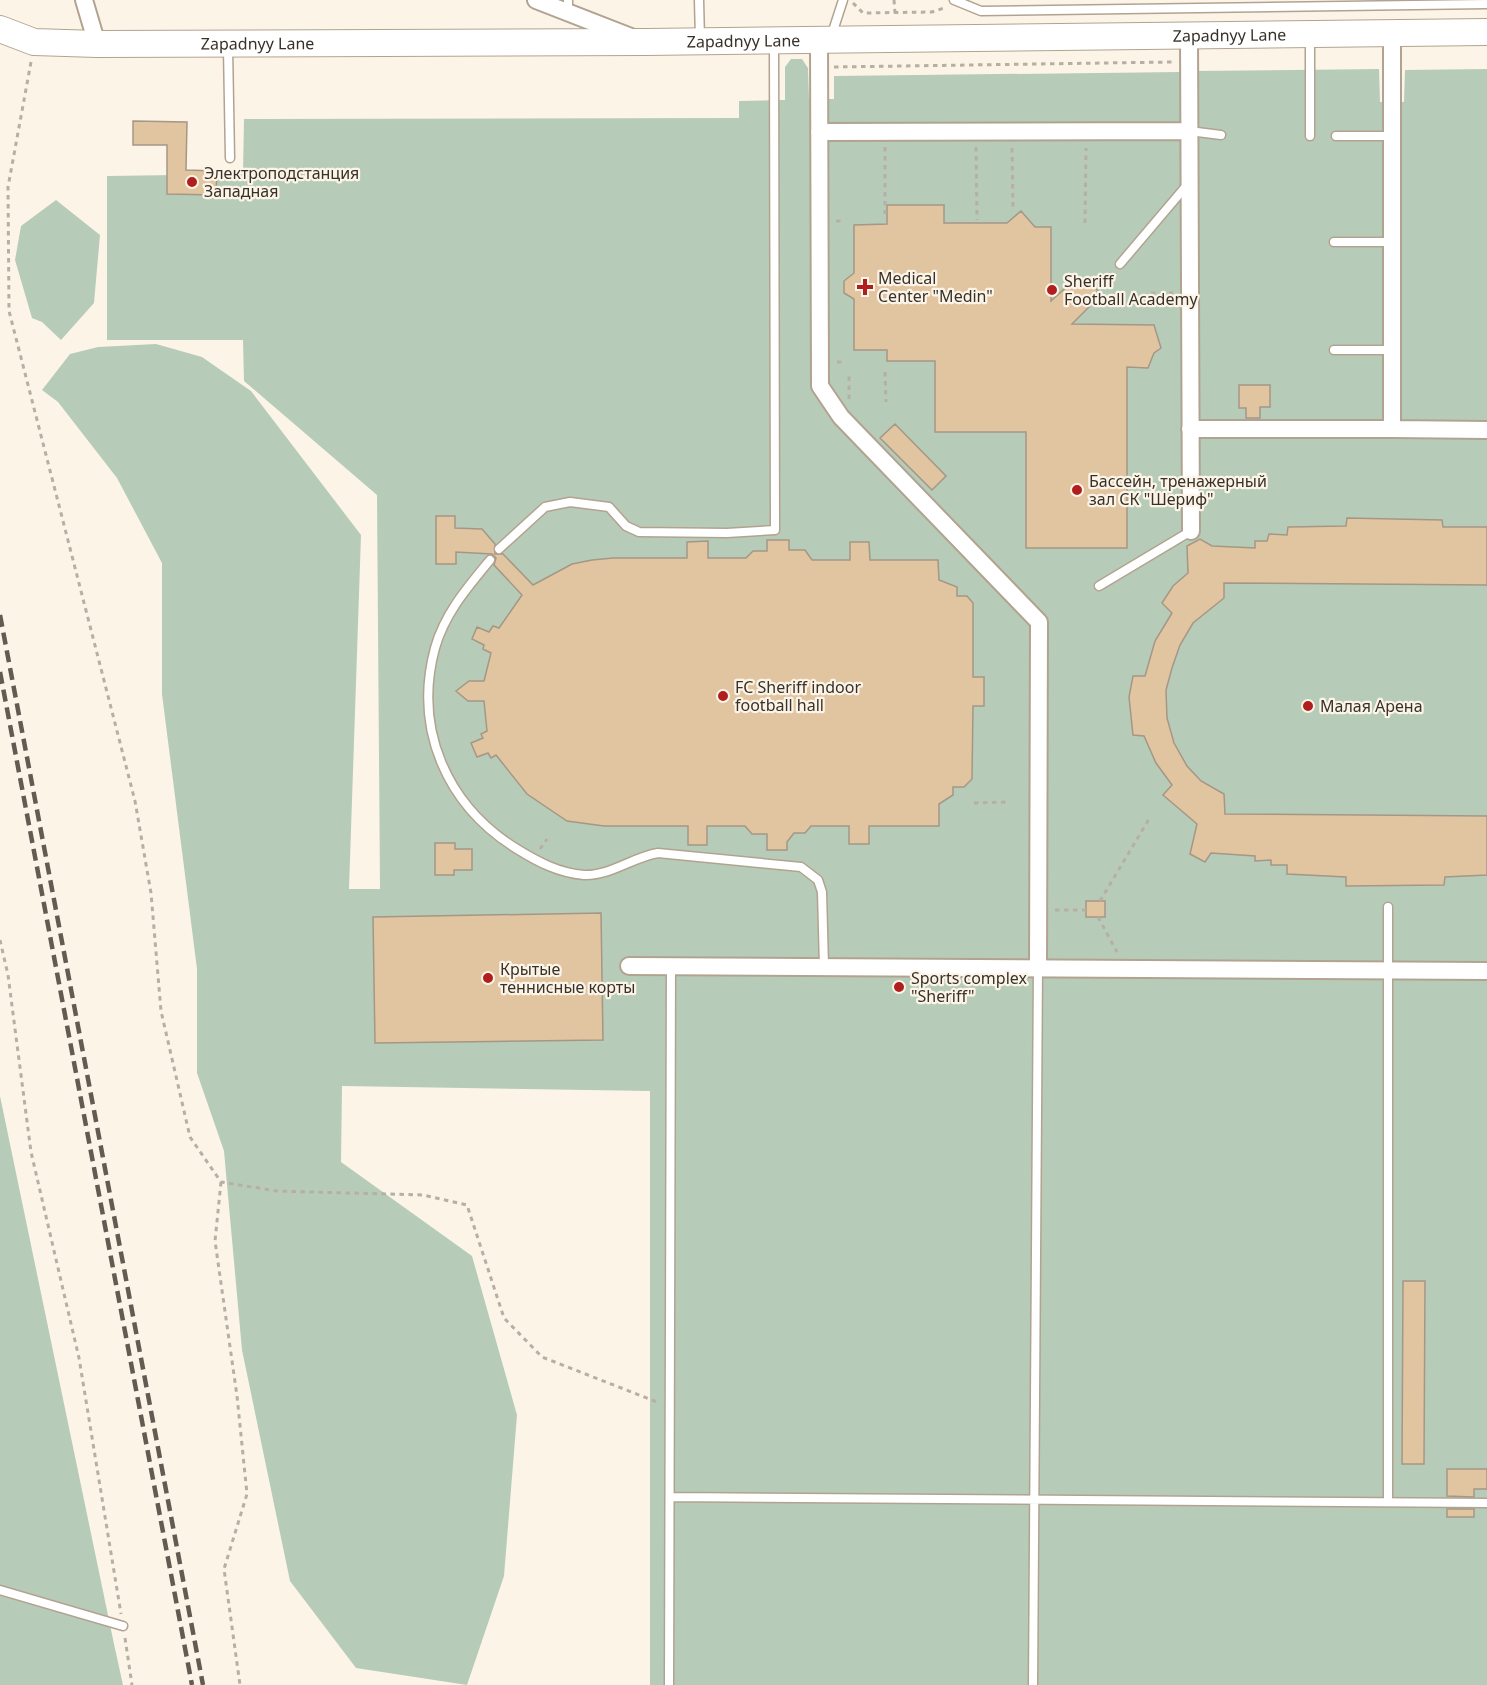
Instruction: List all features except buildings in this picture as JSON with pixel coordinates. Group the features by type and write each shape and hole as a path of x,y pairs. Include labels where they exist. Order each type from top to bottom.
{"main road":[{"name":"Zapadnyy Lane","path":"0,29 34,42 97,44 700,42 1487,32"}],"street":[{"path":"84,0 97,44"},
{"path":"536,0 568,6 646,42"},
{"path":"1392,33 1392,429"},
{"path":"1189,36 1191,531"},
{"path":"824,40 819,67 820,386 841,417 1040,622 1038,968"},
{"path":"819,132 1189,131"},
{"path":"1190,429 1487,429"},
{"path":"629,966 1487,971"}],"lane":[{"path":"699,0 700,42"},
{"path":"824,40 843,0"},
{"path":"956,1 981,11 1304,4 1487,4"},
{"path":"1310,34 1310,136"},
{"path":"499,549 545,507 570,502 609,507 626,526 639,532 727,533 775,530 774,41"},
{"path":"228,43 230,158"},
{"path":"1189,131 1221,135"},
{"path":"1336,136 1392,136"},
{"path":"1120,264 1189,182"},
{"path":"1334,242 1392,242"},
{"path":"1334,350 1392,350"},
{"path":"1099,586 1191,531"},
{"path":"490,560 453,604 435,649 428,705 437,752 454,791 490,833 545,866 565,871 585,875 610,870 645,855 658,853 801,867 818,880 822,892 824,967"},
{"path":"1388,907 1388,1502"},
{"path":"669,1685 671,966"},
{"path":"1033,1685 1038,968"},
{"path":"670,1497 1487,1503"},
{"path":"0,1590 123,1626"}],"path":[{"path":"850,0 863,13 933,12 956,1"},
{"path":"894,0 895,13"},
{"path":"34,42 8,187 9,310 135,801 152,893 161,1011 190,1137 220,1182 215,1241 237,1396 247,1494 224,1569 240,1685"},
{"path":"819,67 1189,62"},
{"path":"976,131 978,220"},
{"path":"1012,131 1013,209"},
{"path":"1085,222 1086,131"},
{"path":"885,132 885,214"},
{"path":"1151,293 1178,293"},
{"path":"849,372 849,401"},
{"path":"885,372 886,402"},
{"path":"974,803 1006,802"},
{"path":"1100,901 1149,819"},
{"path":"539,850 548,839"},
{"path":"1038,910 1086,910"},
{"path":"1098,917 1127,969"},
{"path":"0,940 8,975 31,1152 79,1358 132,1685"},
{"path":"220,1182 277,1191 423,1195 467,1205 504,1318 542,1357 670,1407"}],"green space":[{"name":"Sports complex \"Sheriff\"","path":"791,59 802,59 808,68 809,99 834,99 834,76 1180,72 1180,98 1195,99 1195,71 1379,69 1380,102 1404,102 1405,70 1487,69 1487,1685 650,1685 650,1091 342,1086 341,1162 472,1256 517,1415 504,1576 467,1685 356,1668 290,1581 242,1350 224,1151 197,1073 197,969 162,694 162,563 117,478 58,402 42,390 70,354 98,347 156,344 202,357 251,391 361,535 349,889 380,889 377,495 244,381 243,340 107,340 107,176 243,174 244,119 739,118 739,101 785,100 785,67"},
{"path":"56,200 100,235 94,303 61,340 42,322 32,318 15,260 21,226"},
{"path":"0,1096 114,1644 123,1685 0,1685"}],"railway":[{"path":"0,615 203,1685"},
{"path":"0,672 192,1685"}],"place":[{"name":"Электроподстанция Западная","path":"192,182"},
{"name":"Medical Center \"Medin\"","path":"865,287"},
{"name":"Sheriff Football Academy","path":"1052,290"},
{"name":"Бассейн, тренажерный зал СК \"Шериф\"","path":"1077,490"},
{"name":"FC Sheriff indoor football hall","path":"723,696"},
{"name":"Малая Арена","path":"1308,706"},
{"name":"Крытые теннисные корты","path":"488,978"},
{"name":"Sports complex \"Sheriff\"","path":"899,987"}]}
